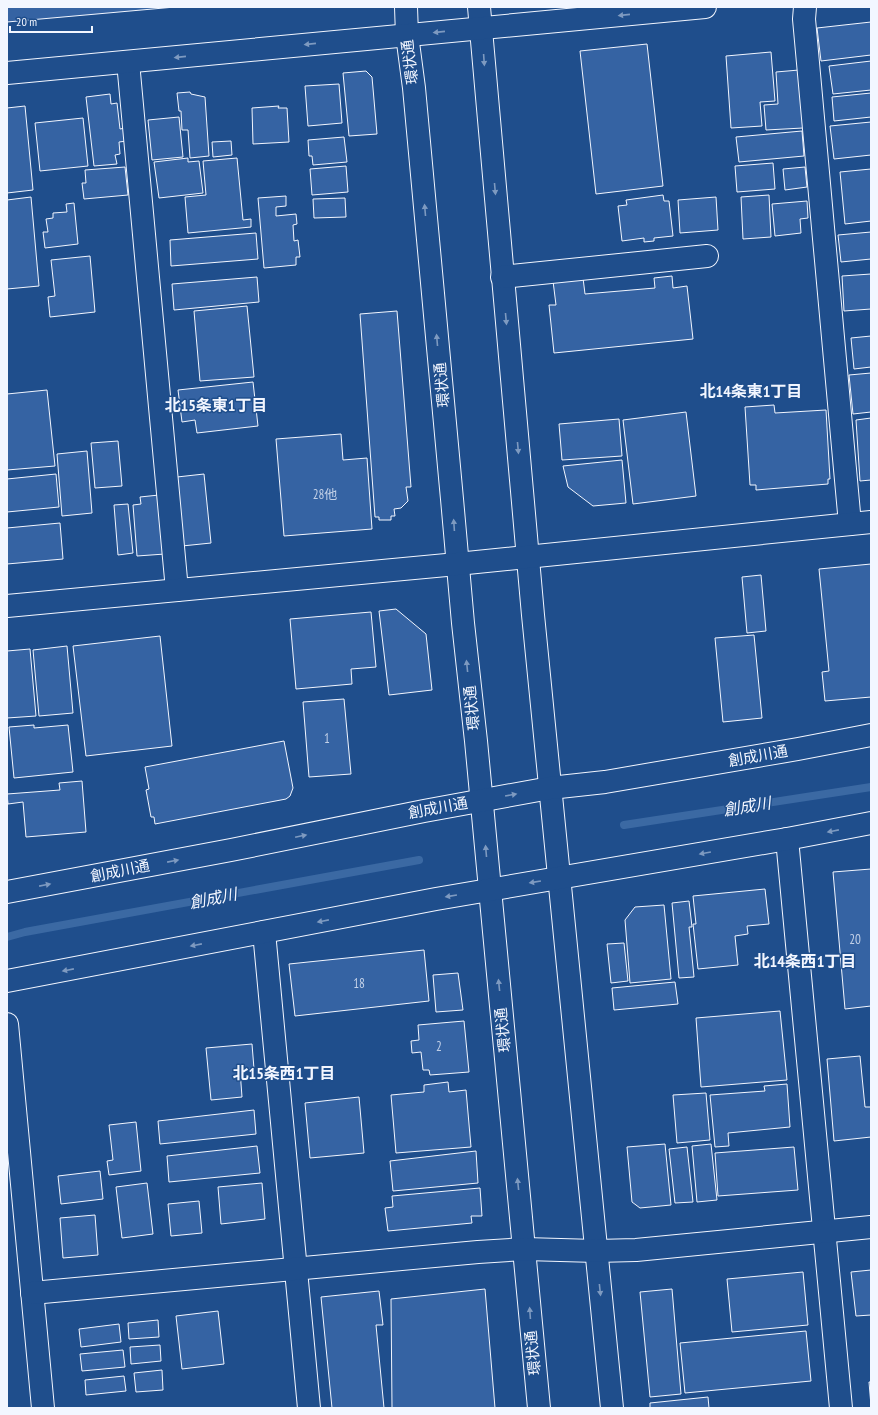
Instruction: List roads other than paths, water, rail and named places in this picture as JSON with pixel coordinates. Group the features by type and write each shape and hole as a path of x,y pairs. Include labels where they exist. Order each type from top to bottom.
{"main road":[{"name":"環状通","path":"406,7 407,35 425,207 457,564 525,1249 530,1325 539,1408"},
{"path":"7,74 407,35 480,17 705,7"},
{"path":"805,7 804,20 850,524"},
{"path":"480,17 528,557 612,1408"},
{"path":"128,62 177,590"},
{"path":"502,277 708,256"},
{"path":"7,606 457,564 871,522"},
{"name":"創成川通","path":"7,892 231,850 481,800 550,788 605,782 871,735"},
{"path":"7,981 436,899 559,879 871,823"},
{"path":"787,839 841,1408"},
{"path":"264,932 309,1408"},
{"path":"7,1024 43,1408"},
{"path":"32,1293 478,1252 525,1249 596,1251 636,1250 871,1227"}],"waterway":[{"name":"創成川","path":"624,825 871,787"},
{"name":"創成川","path":"7,937 25,932 419,860"}],"district":[{"name":"北14条東1丁目","path":"751,391"},
{"name":"北15条東1丁目","path":"216,405"},
{"name":"北14条西1丁目","path":"805,961"},
{"name":"北15条西1丁目","path":"284,1073"}]}
